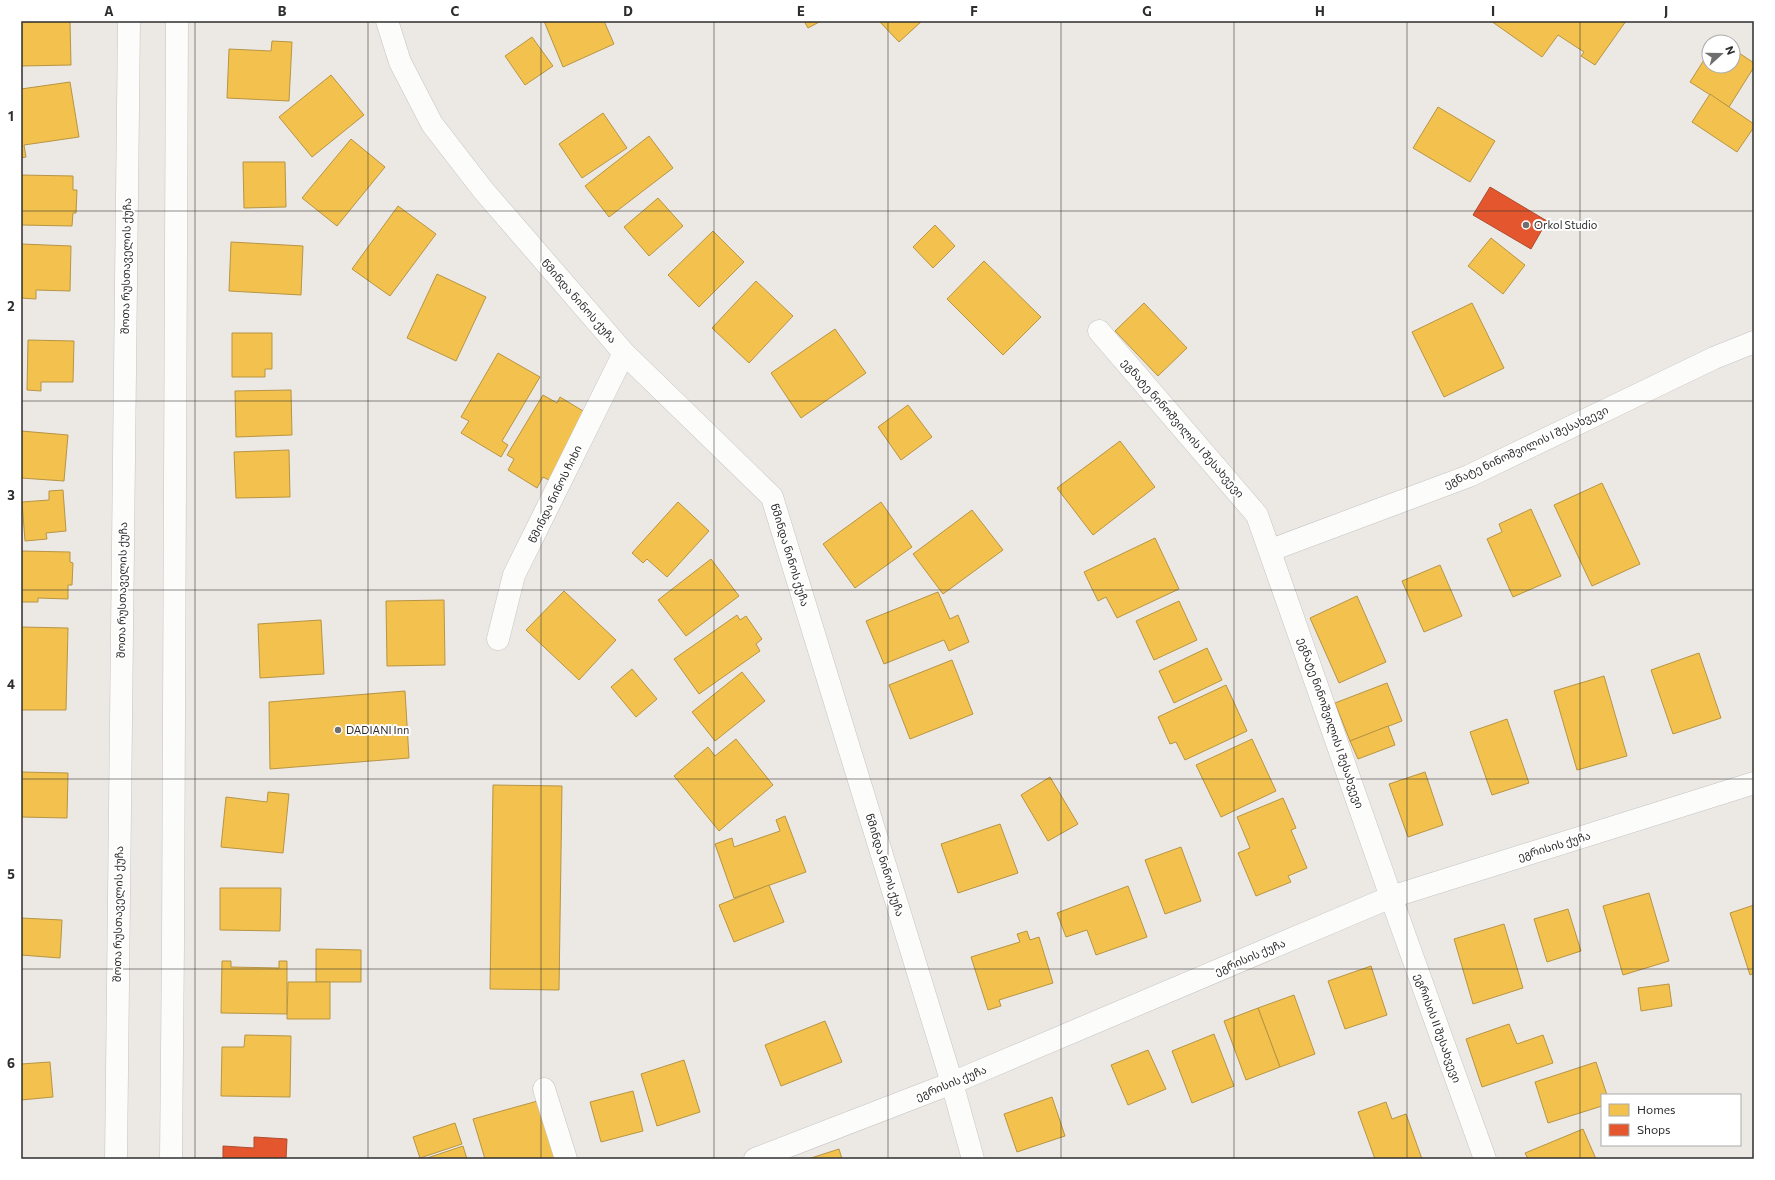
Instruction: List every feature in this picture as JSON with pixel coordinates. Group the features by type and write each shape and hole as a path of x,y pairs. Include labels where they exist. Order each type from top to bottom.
{"street":[{"name":"შოთა რუსთაველის ქუჩა","path":"116,1159 129,21"},
{"path":"171,1159 174,928 177,21"},
{"name":"წმინდა ნინოს ქუჩა","path":"387,21 400,62 432,124 483,190 624,353 772,497 952,1084 973,1159"},
{"name":"ეგნატე ნინოშვილის I შესახვევი","path":"1099,331 1257,515 1271,550 1391,897"},
{"name":"ეგნატე ნინოშვილის I შესახვევი","path":"1271,550 1470,476 1714,358 1754,342"},
{"name":"წმინდა ნინოს ჩიხი","path":"498,639 514,575 624,353"},
{"name":"ეგრისის ქუჩა","path":"755,1159 952,1084 1391,897 1754,783"},
{"name":"ეგრისის II შესახვევი","path":"1391,897 1485,1159"},
{"path":"544,1089 566,1159"}],"building: Homes":[{"path":"70,21 71,65 21,66 21,22"},
{"path":"544,21 604,21 614,44 563,67"},
{"path":"804,21 821,21 808,28"},
{"path":"879,21 922,21 899,42"},
{"path":"1491,21 1626,21 1595,65 1581,56 1584,52 1558,35 1542,57"},
{"path":"532,37 553,66 525,85 505,56"},
{"path":"272,41 292,42 289,101 227,98 229,49 271,51"},
{"path":"1741,54 1754,63 1754,67 1729,107 1690,82 1701,65 1701,74 1741,74"},
{"path":"331,75 364,115 312,157 279,117"},
{"path":"70,82 79,137 24,145 26,157 21,158 21,89"},
{"path":"1710,94 1754,124 1754,127 1737,152 1692,122"},
{"path":"1438,107 1495,141 1470,182 1413,148"},
{"path":"603,113 627,148 582,178 559,144"},
{"path":"649,136 673,168 609,217 585,186"},
{"path":"351,139 385,167 337,226 302,198"},
{"path":"243,162 285,162 286,207 244,208"},
{"path":"21,175 73,176 73,190 77,190 76,213 73,213 72,226 21,225"},
{"path":"658,198 683,226 649,256 624,227"},
{"path":"398,206 436,234 390,296 352,269"},
{"path":"935,225 955,246 933,268 913,247"},
{"path":"713,231 744,262 699,307 668,275"},
{"path":"1491,238 1525,265 1503,294 1468,266"},
{"path":"231,242 303,246 301,295 229,291"},
{"path":"21,244 71,246 70,291 36,290 36,299 21,298"},
{"path":"984,261 1041,317 1003,355 947,299"},
{"path":"437,274 486,297 456,361 407,338"},
{"path":"756,281 793,316 749,363 712,328"},
{"path":"1144,303 1187,348 1158,376 1115,331"},
{"path":"1472,303 1504,368 1444,397 1412,332"},
{"path":"835,329 866,373 801,418 771,373"},
{"path":"232,333 272,333 272,369 265,369 265,377 232,377"},
{"path":"28,340 74,341 73,382 41,382 41,391 27,390"},
{"path":"498,353 540,377 502,441 508,445 501,457 461,433 469,421 461,417"},
{"path":"291,390 292,435 236,437 235,391"},
{"path":"543,395 557,403 560,397 588,414 549,480 543,477 537,488 508,470 514,459 507,455"},
{"path":"908,405 932,437 901,460 878,427"},
{"path":"21,431 68,435 64,481 21,478"},
{"path":"1120,441 1155,487 1093,535 1057,488"},
{"path":"289,450 290,497 236,498 234,452"},
{"path":"1602,483 1640,564 1592,586 1554,505"},
{"path":"63,490 66,531 46,533 47,539 25,541 22,502 49,500 49,491"},
{"path":"678,502 709,531 667,577 647,559 643,563 632,553"},
{"path":"881,502 912,547 855,588 823,544"},
{"path":"1531,509 1561,576 1513,597 1487,539 1502,532 1499,524"},
{"path":"972,510 1003,550 943,594 913,554"},
{"path":"1155,538 1179,589 1117,618 1106,597 1098,601 1084,572"},
{"path":"21,551 70,552 70,562 73,563 72,585 68,585 68,599 38,598 38,602 21,602"},
{"path":"711,559 739,596 686,636 658,600"},
{"path":"1440,565 1462,616 1424,632 1402,581"},
{"path":"564,591 616,640 579,680 526,630"},
{"path":"938,592 950,619 958,615 969,642 949,651 944,640 884,664 866,621"},
{"path":"1357,596 1386,662 1339,683 1310,618"},
{"path":"444,600 445,665 387,666 386,601"},
{"path":"1179,601 1197,640 1154,660 1136,621"},
{"path":"737,615 740,620 746,616 762,639 756,644 760,651 699,694 674,659"},
{"path":"321,620 324,674 260,678 258,624"},
{"path":"21,627 68,628 66,710 21,710"},
{"path":"1207,648 1222,680 1174,703 1159,671"},
{"path":"1699,653 1721,718 1673,734 1651,670"},
{"path":"952,660 973,714 910,739 889,685"},
{"path":"632,669 657,699 636,717 611,687"},
{"path":"742,672 765,701 715,741 692,712"},
{"path":"1604,676 1627,756 1577,770 1554,691"},
{"path":"1387,683 1402,721 1350,741 1335,703"},
{"path":"1226,685 1247,731 1185,760 1176,742 1170,744 1158,717"},
{"name":"DADIANI Inn","path":"405,691 409,758 270,769 269,702"},
{"path":"1507,719 1529,783 1492,795 1470,732"},
{"path":"1388,726 1395,745 1358,759 1350,741"},
{"path":"736,739 773,785 719,831 674,776 708,747 715,756"},
{"path":"1252,739 1276,791 1221,817 1196,765"},
{"path":"21,772 68,773 67,818 21,817"},
{"path":"1425,772 1443,825 1408,837 1389,784"},
{"path":"1050,777 1078,824 1048,841 1021,795"},
{"path":"493,785 562,786 559,990 490,989"},
{"path":"268,792 289,794 283,853 221,847 226,797 267,802"},
{"path":"1283,798 1296,828 1291,830 1307,868 1288,876 1291,882 1256,896 1238,853 1250,848 1237,817"},
{"path":"785,816 806,872 734,898 715,844 732,838 734,847 780,831 776,820"},
{"path":"1000,824 1018,873 958,893 941,844"},
{"path":"1181,847 1201,901 1165,914 1145,860"},
{"path":"769,885 784,922 734,942 719,905"},
{"path":"1128,886 1147,937 1096,955 1087,930 1066,937 1057,913"},
{"path":"220,888 281,888 280,931 220,930"},
{"path":"1649,893 1669,961 1623,975 1603,906"},
{"path":"1754,905 1754,973 1750,975 1730,913"},
{"path":"1568,909 1581,951 1547,962 1534,919"},
{"path":"21,918 62,920 60,958 21,955"},
{"path":"1504,924 1523,988 1473,1004 1454,939"},
{"path":"1027,931 1030,940 1039,937 1053,983 999,1000 1001,1006 988,1010 971,957 1020,942 1017,934"},
{"path":"316,949 361,950 361,982 316,982"},
{"path":"222,961 231,961 231,967 279,968 279,961 287,961 287,1014 221,1013"},
{"path":"1371,966 1387,1015 1345,1029 1328,981"},
{"path":"288,982 330,982 330,1019 287,1019"},
{"path":"1669,984 1672,1006 1641,1011 1638,988"},
{"path":"1294,995 1315,1054 1280,1067 1258,1008"},
{"path":"1258,1008 1280,1067 1246,1080 1224,1021"},
{"path":"825,1021 842,1062 781,1086 765,1045"},
{"path":"1509,1024 1517,1044 1543,1035 1553,1063 1482,1087 1466,1039"},
{"path":"1214,1034 1234,1086 1192,1103 1172,1051"},
{"path":"245,1035 291,1036 290,1097 221,1096 222,1047 244,1047"},
{"path":"1148,1050 1166,1089 1128,1105 1111,1065"},
{"path":"684,1060 700,1112 657,1126 641,1074"},
{"path":"50,1062 53,1097 21,1100 21,1064"},
{"path":"1596,1062 1607,1094 1601,1094 1601,1106 1548,1123 1535,1082"},
{"path":"633,1091 643,1131 601,1142 590,1102"},
{"path":"1052,1097 1065,1136 1017,1152 1004,1114"},
{"path":"541,1100 560,1159 485,1159 473,1119"},
{"path":"1386,1102 1392,1119 1406,1114 1422,1159 1375,1159 1358,1112"},
{"path":"455,1123 462,1144 420,1158 413,1137"},
{"path":"1583,1129 1596,1159 1528,1159 1525,1153"},
{"path":"463,1146 467,1159 424,1159"},
{"path":"839,1149 842,1159 808,1159"}],"building: Shops":[{"path":"1490,187 1547,221 1531,249 1473,215"},
{"path":"254,1137 287,1139 286,1159 223,1159 223,1146 254,1148"}],"place":[{"name":"Orkol Studio","path":"1526,225"},
{"name":"DADIANI Inn","path":"338,730"}]}
